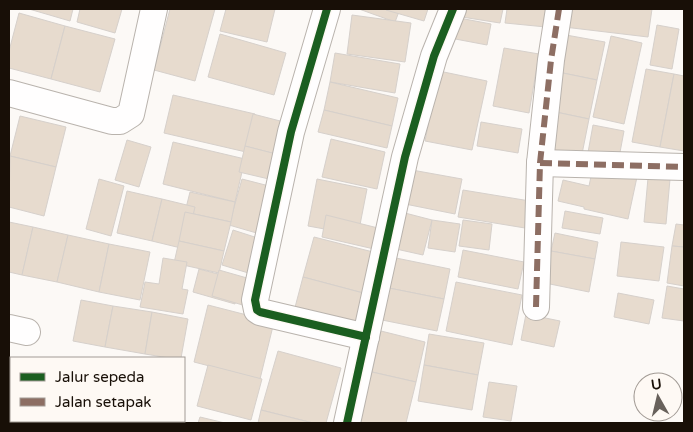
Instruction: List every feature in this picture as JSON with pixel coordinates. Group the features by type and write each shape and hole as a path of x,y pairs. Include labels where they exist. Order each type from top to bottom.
{"street":[{"path":"9,93 112,121 125,118 131,114 154,9"},
{"path":"327,9 291,132 255,300 260,312 366,337"},
{"path":"347,423 405,157 434,56 453,9"},
{"path":"536,307 540,163 550,60 559,9"},
{"path":"540,163 684,167"}],"building":[{"path":"29,9 73,9 70,21"},
{"path":"80,9 122,9 115,33 77,22"},
{"path":"170,9 215,9 195,81 154,70"},
{"path":"226,9 275,9 267,42 220,31"},
{"path":"359,9 400,9 395,22"},
{"path":"387,9 428,9 424,21"},
{"path":"463,9 503,9 500,23 462,17"},
{"path":"507,9 548,9 546,27 505,23"},
{"path":"566,9 652,9 648,37 564,27"},
{"path":"19,13 65,26 51,79 9,68 9,51"},
{"path":"352,15 411,23 405,62 347,54"},
{"path":"454,17 491,24 487,45 450,38"},
{"path":"657,25 679,29 672,69 650,65"},
{"path":"65,26 115,39 100,92 51,79"},
{"path":"220,34 286,53 274,95 208,77"},
{"path":"566,35 605,42 597,80 558,72"},
{"path":"611,36 642,43 624,124 593,117"},
{"path":"504,48 539,54 529,113 493,106"},
{"path":"335,53 400,64 395,93 330,82"},
{"path":"646,69 674,74 660,147 632,142"},
{"path":"439,71 487,81 472,150 425,141"},
{"path":"558,72 597,80 589,119 551,111"},
{"path":"674,74 684,76 684,151 660,147"},
{"path":"330,82 398,98 392,126 324,110"},
{"path":"173,95 255,114 246,152 164,133"},
{"path":"324,110 392,126 387,148 318,132"},
{"path":"551,111 589,119 581,159 543,152"},
{"path":"253,114 288,123 280,155 245,146"},
{"path":"20,116 66,127 56,167 10,156"},
{"path":"481,122 522,129 518,153 477,146"},
{"path":"593,125 624,131 618,163 587,158"},
{"path":"331,139 385,152 377,189 322,177"},
{"path":"127,140 151,147 139,187 115,180"},
{"path":"173,142 245,159 235,202 163,184"},
{"path":"245,146 280,155 273,180 239,172"},
{"path":"10,156 56,167 44,216 9,207"},
{"path":"593,167 637,177 628,219 558,201 563,180 589,186"},
{"path":"412,170 462,179 455,214 405,204"},
{"path":"648,178 670,179 666,224 644,222"},
{"path":"99,179 124,186 111,236 86,229"},
{"path":"242,179 273,187 260,234 229,225"},
{"path":"317,179 367,189 358,235 308,226"},
{"path":"463,190 530,201 525,228 458,217"},
{"path":"127,191 162,199 152,241 117,233"},
{"path":"190,192 235,202 231,222 185,212"},
{"path":"162,199 195,207 185,249 152,241"},
{"path":"565,211 603,218 600,234 562,228"},
{"path":"185,212 231,222 224,251 179,241"},
{"path":"405,213 432,220 423,255 396,249"},
{"path":"326,215 378,228 374,249 322,237"},
{"path":"432,220 460,224 455,252 428,248"},
{"path":"463,220 492,224 489,250 459,246"},
{"path":"9,222 33,227 22,275 9,272"},
{"path":"676,224 684,225 684,247 672,246"},
{"path":"33,227 68,235 57,282 22,275"},
{"path":"233,230 267,241 255,275 222,265"},
{"path":"555,233 598,242 595,259 551,251"},
{"path":"68,235 109,244 99,292 57,282"},
{"path":"314,237 377,253 367,294 303,277"},
{"path":"179,241 224,251 219,273 174,263"},
{"path":"621,242 664,247 659,281 617,276"},
{"path":"109,244 150,252 140,300 99,292"},
{"path":"672,246 684,247 684,286 667,283"},
{"path":"463,250 524,262 518,289 458,277"},
{"path":"551,251 595,259 589,292 545,283"},
{"path":"163,258 187,262 182,289 188,290 183,314 140,307 145,282 159,284"},
{"path":"396,258 450,269 444,299 389,288"},
{"path":"199,269 241,280 235,304 193,292"},
{"path":"219,270 254,280 246,306 212,296"},
{"path":"303,277 367,294 356,332 293,315"},
{"path":"456,282 522,295 512,345 446,331"},
{"path":"667,286 684,289 684,321 662,318"},
{"path":"389,288 444,299 437,331 382,320"},
{"path":"618,293 654,300 649,324 614,317"},
{"path":"81,300 113,306 105,347 73,341"},
{"path":"208,305 274,322 260,379 194,362"},
{"path":"113,306 152,312 145,354 105,347"},
{"path":"152,312 188,319 181,357 163,357 145,354"},
{"path":"526,314 560,321 554,347 521,340"},
{"path":"381,331 425,342 416,382 372,372"},
{"path":"429,334 484,343 478,375 424,365"},
{"path":"278,351 341,368 326,423 313,423 261,410"},
{"path":"208,365 262,379 251,420 197,406"},
{"path":"424,365 478,375 472,410 418,401"},
{"path":"372,372 416,382 406,423 359,422"},
{"path":"489,382 517,386 511,421 483,417"},
{"path":"261,410 313,423 258,423"},
{"path":"200,417 225,423 198,423"}],"marked path":[{"path":"536,307 540,163 551,60 559,9"},
{"path":"540,163 684,167"}],"cycle path":[{"path":"327,9 291,132 255,300 257,310 260,312 366,337"},
{"path":"347,423 405,157 434,56 453,9"}]}
